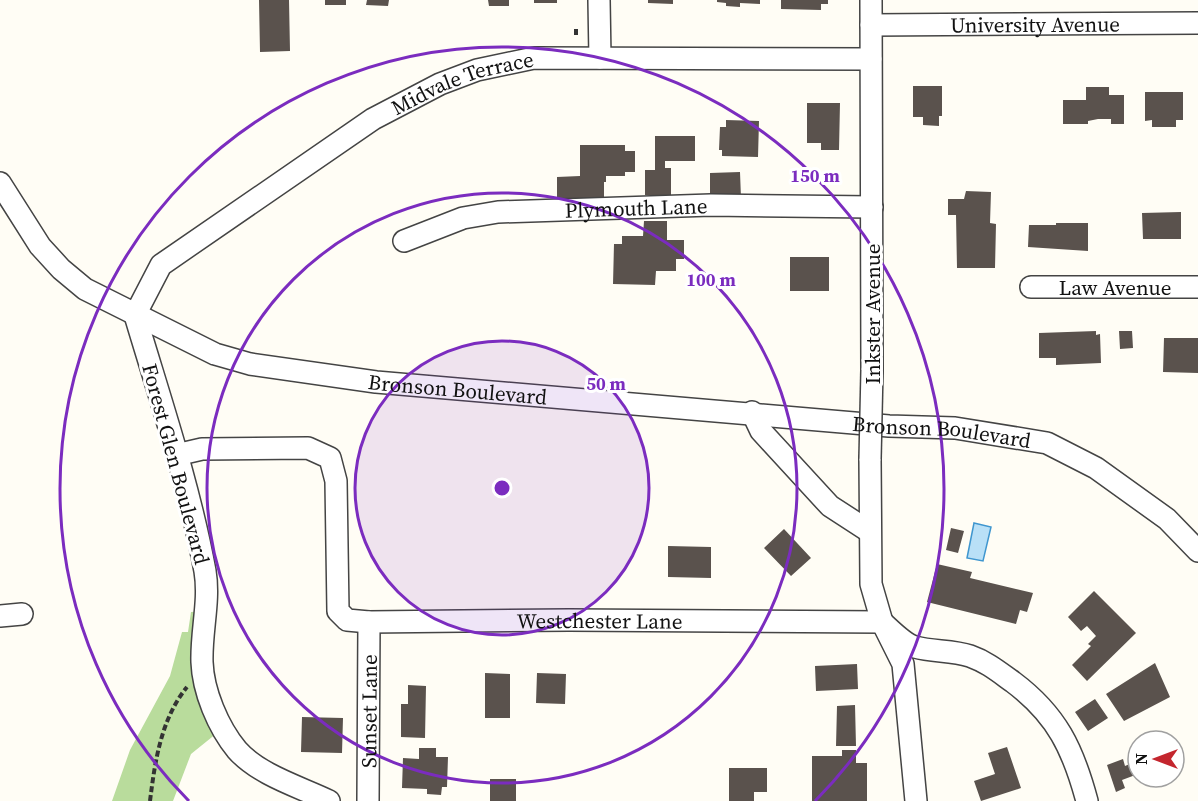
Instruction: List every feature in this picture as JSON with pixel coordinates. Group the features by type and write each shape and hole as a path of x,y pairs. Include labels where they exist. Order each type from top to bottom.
{"street":[{"path":"599,0 600,58"},
{"name":"Inkster Avenue","path":"871,0 871,584 882,622 903,664 915,801"},
{"name":"University Avenue","path":"871,25 1198,23"},
{"name":"Midvale Terrace","path":"135,315 161,265 373,119 406,100 477,70 534,58 871,59"},
{"name":"Bronson Boulevard","path":"0,183 40,246 61,269 85,288 215,354 250,364 376,382 752,412 889,426 955,428 1047,443 1096,468 1167,519 1198,551"},
{"name":"Plymouth Lane","path":"404,241 463,218 498,212 700,205 872,207"},
{"name":"Law Avenue","path":"1031,287 1198,287"},
{"name":"Forest Glen Boulevard","path":"135,315 177,455 205,573 203,668 207,691 217,717 238,750 274,776 329,801"},
{"path":"752,412 761,431 830,506 870,532"},
{"name":"Westchester Lane","path":"177,455 202,449 308,448 330,458 336,481 338,611 347,620 369,622 569,620 882,622"},
{"path":"0,616 22,614"},
{"name":"Sunset Lane","path":"368,801 369,622"},
{"path":"882,622 914,647 938,648 990,665 1032,696 1051,715 1067,742 1087,801"}],"path":[{"path":"576,26 576,35"},
{"path":"150,801 155,760 173,704 203,668"}],"green space":[{"path":"204,611 222,729 191,754 173,801 112,801 130,750 170,676 182,632 188,632 191,612"}],"water":[{"path":"974,523 991,527 983,561 967,558"}],"building":[{"path":"259,0 289,0 290,51 260,52"},
{"path":"325,0 346,0 346,5 325,5"},
{"path":"367,0 389,0 388,6 366,5"},
{"path":"488,0 509,0 509,6 489,6"},
{"path":"534,0 557,0 557,3 534,3"},
{"path":"648,0 673,0 673,4 648,3"},
{"path":"717,0 760,0 760,4 740,3 740,7 726,6 726,3 717,2"},
{"path":"781,0 828,0 828,4 821,4 821,10 781,9"},
{"path":"913,86 942,86 942,116 939,116 939,126 923,125 923,117 913,117"},
{"path":"1086,87 1109,87 1109,95 1124,95 1124,124 1111,124 1111,119 1098,119 1088,121 1088,124 1063,124 1063,100 1086,100"},
{"path":"1145,92 1183,92 1183,120 1176,120 1176,127 1152,127 1152,120 1145,121"},
{"path":"807,103 840,103 839,150 821,150 821,143 807,143"},
{"path":"726,120 759,121 758,157 722,156 722,150 719,150 720,127 726,127"},
{"path":"655,136 695,136 695,161 665,161 665,168 671,168 671,195 645,195 645,170 655,170"},
{"path":"580,145 625,145 625,151 635,151 635,172 625,172 625,176 606,176 604,202 557,200 557,177 580,176"},
{"path":"740,172 741,198 710,198 710,173"},
{"path":"966,191 991,192 990,223 996,224 995,268 957,268 956,215 948,215 948,199 964,199"},
{"path":"1181,212 1181,239 1143,239 1142,213"},
{"path":"644,221 667,221 667,240 684,240 684,259 676,259 676,271 656,271 655,285 613,284 614,244 622,244 622,236 643,236"},
{"path":"1056,223 1088,223 1088,251 1028,247 1029,225 1056,225"},
{"path":"790,257 829,257 829,291 790,291"},
{"path":"1096,331 1096,335 1100,334 1101,363 1056,365 1056,358 1039,358 1039,333"},
{"path":"1119,331 1132,331 1133,348 1120,349"},
{"path":"1164,338 1198,338 1198,373 1163,372"},
{"path":"951,528 964,531 958,553 946,550"},
{"path":"784,529 811,558 791,576 764,548"},
{"path":"668,546 711,547 711,578 668,577"},
{"path":"937,564 972,572 970,578 1033,593 1027,612 1020,610 1016,624 927,602"},
{"path":"1094,591 1136,633 1087,681 1072,665 1091,646 1088,644 1096,636 1087,626 1081,631 1068,617"},
{"path":"1155,663 1170,697 1124,721 1106,694"},
{"path":"857,664 858,689 816,691 815,666"},
{"path":"485,673 510,674 510,718 485,718"},
{"path":"537,673 566,674 565,704 536,703"},
{"path":"408,685 426,686 425,738 401,737 401,704 408,704"},
{"path":"1095,699 1108,718 1088,731 1075,712"},
{"path":"855,705 856,746 836,746 837,706"},
{"path":"302,717 343,718 342,753 301,752"},
{"path":"1007,747 1021,788 981,801 974,781 995,774 988,753"},
{"path":"419,748 436,748 436,757 448,757 447,787 442,787 441,795 427,794 427,789 402,788 403,758 419,759"},
{"path":"842,750 856,750 856,763 867,763 867,801 812,801 812,756 842,756"},
{"path":"1123,759 1126,778 1122,780 1125,788 1116,792 1107,765"},
{"path":"729,768 767,768 767,792 754,792 754,801 729,801"},
{"path":"490,779 516,779 516,801 490,801"}]}
